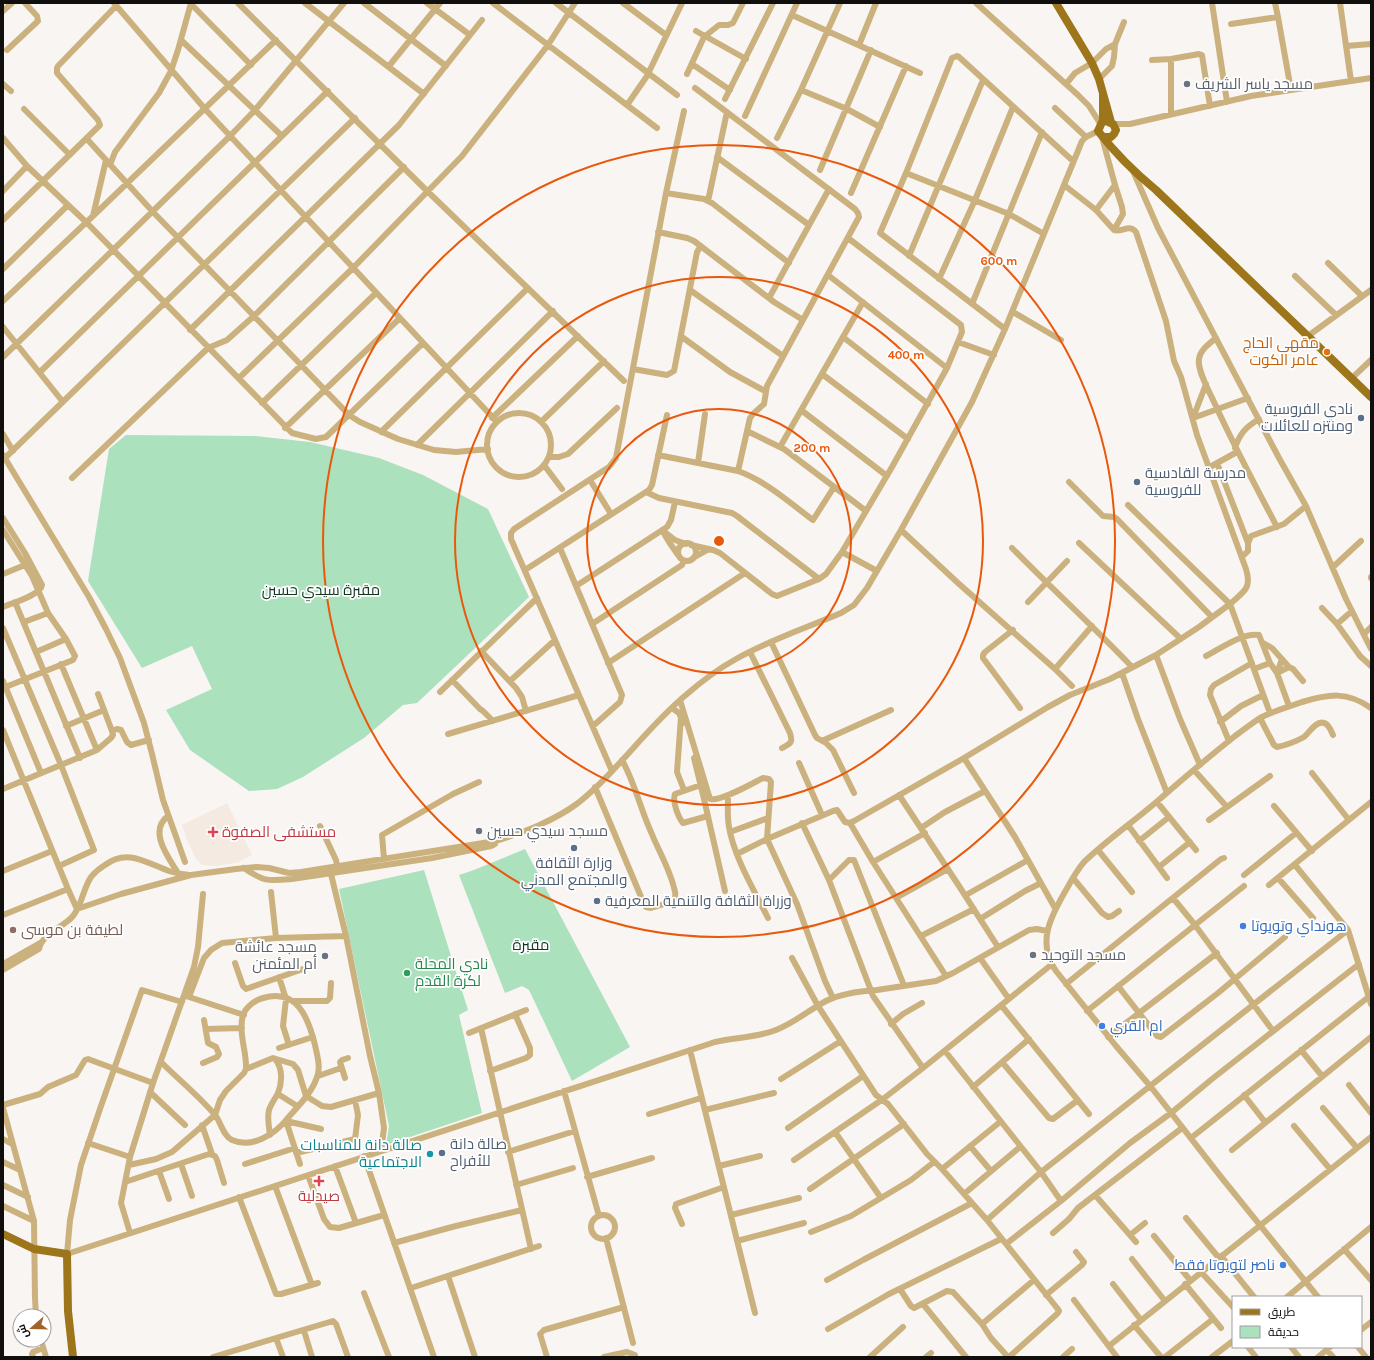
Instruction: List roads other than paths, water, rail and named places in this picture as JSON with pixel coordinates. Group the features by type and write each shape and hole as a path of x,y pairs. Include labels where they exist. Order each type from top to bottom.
{"main road":[{"path":"1056,3 1092,64 1099,79 1112,123 1115,128 1115,146 1119,156"},
{"path":"1103,94 1104,112 1101,130 1112,149 1371,397"},
{"path":"1101,130 1107,121 1112,123"},
{"path":"1101,130 1108,138 1115,133"},
{"path":"4,1235 34,1249 67,1254 68,1311 73,1357"}],"street":[{"path":"3,11 12,3"},
{"path":"7,50 38,21 37,16 25,3"},
{"path":"238,3 428,191 624,381"},
{"path":"305,3 424,94"},
{"path":"3,357 230,136 255,110 344,3"},
{"path":"364,3 446,66"},
{"path":"427,3 470,35"},
{"path":"389,66 440,3"},
{"path":"494,3 657,128"},
{"path":"556,3 677,95"},
{"path":"238,378 353,268 462,156 548,45 570,13 575,3"},
{"path":"623,3 666,35"},
{"path":"627,105 648,73 682,3"},
{"path":"687,74 705,36 719,25 728,26 733,23 743,3"},
{"path":"725,99 773,3"},
{"path":"745,116 797,3"},
{"path":"777,138 801,90 840,3"},
{"path":"859,45 876,3"},
{"path":"976,3 1086,102 1101,130 1122,207 1123,214 1114,230"},
{"path":"1212,3 1227,102"},
{"path":"1275,3 1291,90"},
{"path":"1340,3 1351,81"},
{"path":"3,220 99,127 100,122 58,73 57,68 115,4 205,110 495,420"},
{"path":"93,216 108,163 159,93 171,71 191,4 251,65"},
{"path":"792,15 920,73"},
{"path":"1231,24 1278,17"},
{"path":"190,330 399,125 482,20"},
{"path":"1099,79 1112,66 1114,58 1114,44 1124,22"},
{"path":"696,31 746,59"},
{"path":"181,40 282,136"},
{"path":"3,300 87,223 276,40"},
{"path":"1066,84 1075,73 1092,64 1106,49 1114,44"},
{"path":"1346,46 1371,44"},
{"path":"820,170 871,50"},
{"path":"1152,60 1171,59 1199,54 1202,55 1210,106"},
{"path":"1005,329 880,233 906,173 952,58 957,56 1073,161"},
{"path":"1171,59 1171,114"},
{"path":"692,64 730,90"},
{"path":"852,193 906,66"},
{"path":"1112,123 1130,124 1251,96 1371,78"},
{"path":"909,256 983,80"},
{"path":"3,84 11,91"},
{"path":"695,88 855,209 859,215 859,220 765,391 764,404 751,416 738,471"},
{"path":"801,90 847,109 880,127"},
{"path":"40,372 328,91"},
{"path":"939,279 975,200 1013,107"},
{"path":"1055,108 1086,138"},
{"path":"24,109 70,155"},
{"path":"612,771 511,539 511,533 513,530 609,467 616,458 658,232 684,111"},
{"path":"708,201 727,112"},
{"path":"185,862 161,795 149,740 128,679 111,639 89,598 4,457 63,402 355,118"},
{"path":"1115,133 1130,124"},
{"path":"77,909 121,894 191,875 244,868 265,868 289,873 496,841 520,832 560,815 577,803 612,771 680,700 720,669 771,642 848,610 858,600 877,571 972,402 1013,312 1082,141 1101,130"},
{"path":"972,304 1042,132"},
{"path":"3,138 27,166 87,223 285,428 297,435 321,439 328,435 423,343"},
{"path":"87,139 153,212 349,415 381,432 417,445 446,452 488,449"},
{"path":"717,157 809,225"},
{"path":"3,191 27,166"},
{"path":"72,478 208,348 227,340 254,316 404,167"},
{"path":"1133,170 1158,228 1279,458 1306,506 1352,610 1370,645"},
{"path":"906,173 1009,214 1044,234"},
{"path":"850,823 1067,697 1122,673 1156,655 1230,604 1248,587 1248,576 1208,468 1181,377 1174,361 1166,321 1139,239 1133,229 1129,228 1117,231 1114,230 1096,210 1064,185"},
{"path":"1096,210 1115,185"},
{"path":"769,298 829,189"},
{"path":"666,193 708,201 789,262"},
{"path":"3,269 68,205"},
{"path":"658,232 687,238 701,246 769,298 803,320"},
{"path":"662,530 673,539 720,553 772,594 777,596 826,574 842,552 928,404 947,368 962,332 960,325 848,238"},
{"path":"633,369 666,375 672,373 675,368 697,252 701,246"},
{"path":"1328,263 1362,296"},
{"path":"828,275 947,368"},
{"path":"1294,276 1336,315"},
{"path":"381,432 528,288"},
{"path":"690,290 783,356"},
{"path":"1308,336 1371,290"},
{"path":"262,403 376,293"},
{"path":"780,447 863,302"},
{"path":"417,445 552,311"},
{"path":"1013,312 1061,340"},
{"path":"285,428 400,318"},
{"path":"3,327 63,402"},
{"path":"495,420 507,415 519,413 531,415 542,422 548,431 551,441 549,457 544,465 536,472 525,476 514,476 503,472 494,465 489,455 489,435 495,420 578,336"},
{"path":"682,337 730,372 765,391"},
{"path":"843,337 928,404"},
{"path":"1216,338 1200,352 1198,360 1206,384 1236,450 1277,527"},
{"path":"958,342 994,355"},
{"path":"1352,378 1371,360"},
{"path":"542,422 604,361"},
{"path":"822,374 908,439"},
{"path":"1192,418 1206,384"},
{"path":"1192,418 1248,398"},
{"path":"549,457 559,457 568,454 617,408"},
{"path":"801,410 887,476"},
{"path":"698,462 706,414"},
{"path":"525,570 646,492 652,485 667,415"},
{"path":"1208,468 1218,463 1236,450 1238,438 1243,431 1259,419"},
{"path":"747,431 780,447 866,511"},
{"path":"3,434 12,451"},
{"path":"658,455 738,471 766,485 813,520 834,487"},
{"path":"1218,463 1248,542 1248,551 1242,557"},
{"path":"544,465 562,489"},
{"path":"590,480 611,514"},
{"path":"1069,482 1103,516 1114,517 1117,519 1212,617"},
{"path":"646,492 654,497 726,511 738,516 819,578"},
{"path":"576,586 662,530 670,523 675,502"},
{"path":"1128,505 1230,604 1270,713"},
{"path":"1248,542 1251,536 1284,524 1306,506"},
{"path":"3,518 42,584 39,591 3,607"},
{"path":"662,530 678,556 684,561"},
{"path":"901,530 958,583 1013,630 1072,686"},
{"path":"4,534 25,565 39,591 48,613 66,639 75,657 73,660 4,688"},
{"path":"1333,567 1361,541"},
{"path":"1079,543 1181,639"},
{"path":"678,556 679,548 688,544"},
{"path":"688,544 695,552 692,559"},
{"path":"560,548 608,663 622,692 620,702 593,726"},
{"path":"1012,548 1132,667"},
{"path":"592,624 682,565 684,561 692,559 709,549"},
{"path":"842,552 877,571"},
{"path":"1028,602 1045,582 1067,561"},
{"path":"3,574 25,565"},
{"path":"608,663 745,573"},
{"path":"440,692 537,598"},
{"path":"16,602 80,758"},
{"path":"1322,608 1337,624 1360,656 1371,666"},
{"path":"1337,624 1352,610"},
{"path":"24,622 48,613"},
{"path":"1055,669 1092,626"},
{"path":"1364,634 1371,627"},
{"path":"3,628 61,765 94,850 58,866"},
{"path":"1013,630 985,652 983,658 1020,708"},
{"path":"1206,656 1242,637 1256,634 1260,635 1270,663 1277,673 1289,706"},
{"path":"36,652 66,639"},
{"path":"510,681 555,640"},
{"path":"771,642 815,735 817,738 824,740 833,750 854,794"},
{"path":"1263,643 1272,648 1303,681"},
{"path":"481,651 519,692 526,711"},
{"path":"750,652 790,733 792,740 791,742 782,748"},
{"path":"1156,655 1180,719 1200,765"},
{"path":"1277,673 1282,659"},
{"path":"1229,741 1210,695 1211,688 1253,666 1270,663"},
{"path":"61,664 97,750"},
{"path":"1277,673 1289,667"},
{"path":"1122,673 1167,793"},
{"path":"452,680 493,721"},
{"path":"3,681 4,688 41,773"},
{"path":"4,786 24,780 80,758 97,750 111,738 112,731 98,694"},
{"path":"448,734 579,695"},
{"path":"1220,722 1241,706 1263,695"},
{"path":"1317,1296 1182,1128 1151,1087 1108,1037 1051,965 1047,953 1046,931 1056,908 1083,863 1229,741 1260,718 1289,706 1331,695 1351,697 1371,708"},
{"path":"680,700 710,799 714,800 728,796 763,778 769,778 771,782 767,839 797,904 824,978 833,998"},
{"path":"672,708 681,717 687,732 701,785 725,891"},
{"path":"478,725 482,717 480,709"},
{"path":"66,726 104,710"},
{"path":"824,740 891,710"},
{"path":"681,717 677,772 684,790"},
{"path":"1260,718 1274,745 1277,747 1292,744 1305,736 1318,724 1324,722 1328,725 1333,735"},
{"path":"112,731 117,729 121,730 130,745 149,740"},
{"path":"3,730 77,909"},
{"path":"964,758 1028,860 1056,908"},
{"path":"595,787 646,907 651,908 674,901 676,897 675,892 666,864 651,832 629,772 622,760"},
{"path":"799,763 822,815"},
{"path":"1194,770 1227,807"},
{"path":"1312,773 1349,820"},
{"path":"1209,820 1270,776"},
{"path":"384,859 382,835 453,794 479,782"},
{"path":"701,785 684,790 675,794 674,796 680,820 683,823 708,816"},
{"path":"873,862 923,830 945,812 985,791"},
{"path":"899,795 966,895 998,947"},
{"path":"728,796 728,821 737,854 768,918"},
{"path":"1157,802 1196,850"},
{"path":"1269,885 1371,802"},
{"path":"1274,806 1312,851"},
{"path":"737,854 802,823 837,810 845,822 850,823 873,862 946,976"},
{"path":"168,816 160,825 160,839 163,849 178,873"},
{"path":"1139,841 1169,817"},
{"path":"730,832 768,818"},
{"path":"802,823 829,880 874,999 923,1068"},
{"path":"1128,825 1167,878"},
{"path":"320,826 336,860 337,866"},
{"path":"1244,875 1296,833"},
{"path":"244,868 264,880 292,880 432,858 491,846 495,844 496,841"},
{"path":"1159,868 1190,842"},
{"path":"3,870 52,850"},
{"path":"1098,850 1132,892"},
{"path":"3,970 40,946 48,935 70,920 77,909 92,876 105,865 116,859 125,857 136,858 169,871 191,875"},
{"path":"1066,984 1224,858"},
{"path":"829,880 849,860 854,860 903,983"},
{"path":"966,895 1028,860"},
{"path":"1295,865 1348,930 1370,996 1371,1004"},
{"path":"896,898 948,869"},
{"path":"289,873 292,880"},
{"path":"331,874 346,936 368,1048 379,1093 384,1128 381,1151"},
{"path":"1073,878 1102,913 1108,917 1119,911"},
{"path":"1278,878 1313,918"},
{"path":"980,919 1025,891 1041,883"},
{"path":"1087,1011 1244,886"},
{"path":"3,915 68,889"},
{"path":"271,892 276,938"},
{"path":"187,996 198,947 203,894"},
{"path":"1173,898 1236,979 1273,1031"},
{"path":"921,936 974,910"},
{"path":"870,990 934,982 1029,930 1036,929 1046,931"},
{"path":"987,1220 1041,1172 1151,1087 1348,930"},
{"path":"130,1233 121,1206 130,1157 153,1083 182,1002 187,996 204,958 216,946 222,943 276,938 346,936"},
{"path":"1118,986 1157,1036 1160,1037 1236,979 1285,937"},
{"path":"3,964 40,946"},
{"path":"1108,1037 1216,953"},
{"path":"792,958 818,1006 876,1095 888,1104 934,1162 987,1220 1059,1311 1009,1357 991,1338 982,1324 953,1292 947,1291 914,1308 911,1306 900,1289"},
{"path":"980,958 1009,999"},
{"path":"235,963 244,987 248,988 303,969"},
{"path":"1006,1244 1061,1201 1130,1143 1171,1113 1359,964"},
{"path":"794,1160 883,1099 1051,965"},
{"path":"279,977 286,1002 283,1026 290,1045"},
{"path":"182,1002 142,990 88,1143 78,1176 70,1220 67,1254 690,1050 722,1040 759,1035 776,1030 833,998 878,987 934,978 938,979"},
{"path":"294,1001 327,1001 330,998 331,983"},
{"path":"256,986 261,999"},
{"path":"161,1062 215,1115 227,1136 231,1140 249,1142 270,1135 286,1120 306,1096 318,1076 318,1056 313,1037 304,1013 294,1001 285,997 272,995 250,1005 244,1015 242,1028 246,1069"},
{"path":"187,996 244,1015"},
{"path":"1190,1138 1370,996"},
{"path":"891,1024 922,1003"},
{"path":"1001,1005 1089,1114"},
{"path":"469,1033 526,1010"},
{"path":"490,1071 526,1058 530,1055 530,1048 515,1014"},
{"path":"203,1063 217,1057 219,1054 216,1047 208,1043 204,1020"},
{"path":"206,1029 242,1028"},
{"path":"481,1028 531,1249"},
{"path":"279,1048 313,1037"},
{"path":"1232,1150 1371,1037"},
{"path":"973,1086 1029,1039"},
{"path":"781,1079 841,1041"},
{"path":"690,1050 755,1313"},
{"path":"1301,1050 1322,1076"},
{"path":"945,1051 1041,1172 1061,1201"},
{"path":"129,1165 164,1156 172,1152 215,1115 220,1100 226,1091 244,1073 246,1069 272,1058 288,1062 296,1066 306,1096 318,1104 326,1107 331,1107 379,1093"},
{"path":"345,1078 340,1061 348,1058"},
{"path":"3,1105 40,1094 48,1087 76,1076 85,1060 88,1059 153,1083"},
{"path":"270,1135 268,1114 269,1109 278,1094 281,1075 276,1060"},
{"path":"1002,1062 1049,1118 1053,1119 1078,1100"},
{"path":"318,1076 342,1068"},
{"path":"788,1128 863,1076"},
{"path":"1349,1085 1371,1113"},
{"path":"564,1091 599,1216"},
{"path":"150,1092 185,1125"},
{"path":"705,1110 774,1093"},
{"path":"278,1094 297,1106"},
{"path":"1244,1095 1265,1122"},
{"path":"649,1114 702,1098"},
{"path":"245,1164 296,1151 355,1139 358,1113 355,1100"},
{"path":"3,1108 34,1221 36,1308"},
{"path":"1323,1108 1357,1148"},
{"path":"286,1120 300,1164"},
{"path":"286,1120 321,1129"},
{"path":"942,1169 1000,1122"},
{"path":"810,1189 904,1124"},
{"path":"202,1126 212,1154 217,1160 224,1183"},
{"path":"1294,1126 1330,1169"},
{"path":"1053,1233 1069,1219 1078,1208 1182,1128"},
{"path":"508,1152 575,1131"},
{"path":"835,1132 881,1198"},
{"path":"1109,1346 1260,1224 1371,1137"},
{"path":"3,1139 12,1144"},
{"path":"88,1143 130,1157"},
{"path":"970,1146 991,1171"},
{"path":"964,1194 1020,1147"},
{"path":"125,1182 212,1154"},
{"path":"364,1156 434,1357"},
{"path":"719,1166 760,1156"},
{"path":"587,1177 652,1158"},
{"path":"3,1162 20,1170"},
{"path":"811,1232 851,1216 911,1180 934,1162"},
{"path":"181,1164 192,1196"},
{"path":"335,1166 356,1223"},
{"path":"516,1185 573,1168"},
{"path":"159,1171 169,1199"},
{"path":"308,1175 324,1220 327,1224 335,1228 339,1228 384,1215"},
{"path":"3,1185 28,1197"},
{"path":"239,1197 276,1294 315,1284 275,1186"},
{"path":"682,1224 676,1204 724,1187"},
{"path":"1096,1194 1136,1242"},
{"path":"731,1215 799,1198"},
{"path":"827,1280 972,1203"},
{"path":"3,1206 34,1221"},
{"path":"394,1243 522,1210"},
{"path":"603,1215 610,1217 614,1223 615,1227 613,1234 606,1238 603,1239 596,1236 592,1230 592,1223 596,1217 603,1215"},
{"path":"1186,1218 1253,1296"},
{"path":"737,1241 804,1223"},
{"path":"1130,1235 1144,1223"},
{"path":"1288,1296 1371,1227"},
{"path":"1154,1236 1221,1328"},
{"path":"606,1238 633,1343"},
{"path":"828,1329 870,1304 1001,1239"},
{"path":"411,1288 539,1246"},
{"path":"1344,1249 1371,1280"},
{"path":"1046,1295 1082,1265 1084,1262 1076,1252"},
{"path":"1132,1259 1165,1301"},
{"path":"1201,1272 1232,1307"},
{"path":"448,1276 476,1357"},
{"path":"982,1324 1034,1280"},
{"path":"1113,1284 1141,1320"},
{"path":"364,1293 389,1357"},
{"path":"1074,1300 1117,1357"},
{"path":"924,1304 966,1357"},
{"path":"547,1357 540,1334 544,1330 624,1307"},
{"path":"1165,1357 1213,1319"},
{"path":"213,1357 228,1355 276,1338 333,1321 336,1324 348,1357"},
{"path":"1362,1329 1371,1322"},
{"path":"1134,1325 1161,1357"},
{"path":"870,1357 902,1327"},
{"path":"305,1334 312,1357"},
{"path":"276,1338 283,1357"},
{"path":"1212,1357 1232,1342"},
{"path":"33,1357 33,1352 43,1348 46,1357"},
{"path":"1249,1348 1256,1357"},
{"path":"1292,1348 1299,1357"},
{"path":"1318,1357 1328,1348 1333,1357"},
{"path":"1359,1348 1366,1357"},
{"path":"1063,1357 1072,1349"},
{"path":"604,1357 627,1352 635,1355 635,1357"}],"place":[{"name":"مسجد ياسر الشريف","path":"1187,84"},
{"name":"مقهي الحاج عامر الكوت","path":"1327,352"},
{"name":"نادي الفروسية ومنتزه للعائلات","path":"1361,418"},
{"name":"مدرسة القادسية للفروسية","path":"1137,482"},
{"name":"مسجد سيدي حسين","path":"479,831"},
{"name":"مستشفى الصفوة","path":"213,832"},
{"name":"وزارة الثقافة والمجتمع المدني","path":"574,848"},
{"name":"وزراة الثقافة والتنمية المعرفية","path":"597,901"},
{"name":"هونداي وتويوتا","path":"1243,926"},
{"name":"لطيفة بن موسى","path":"13,930"},
{"name":"مسجد التوحيد","path":"1033,955"},
{"name":"مسجد عائشة أم المئمنن","path":"325,956"},
{"name":"نادي المحلة لكرة القدم","path":"407,973"},
{"name":"ام القري","path":"1102,1026"},
{"name":"صالة دانة للأفراح","path":"442,1153"},
{"name":"صالة دانة للمناسبات الاجتماعية","path":"430,1154"},
{"name":"صيدلية","path":"319,1181"},
{"name":"ناصر لتويوتا فقط","path":"1283,1265"}],"park label":[{"name":"مقبرة سيدي حسين","path":"321,590"},
{"name":"مقبرة","path":"531,945"}]}
